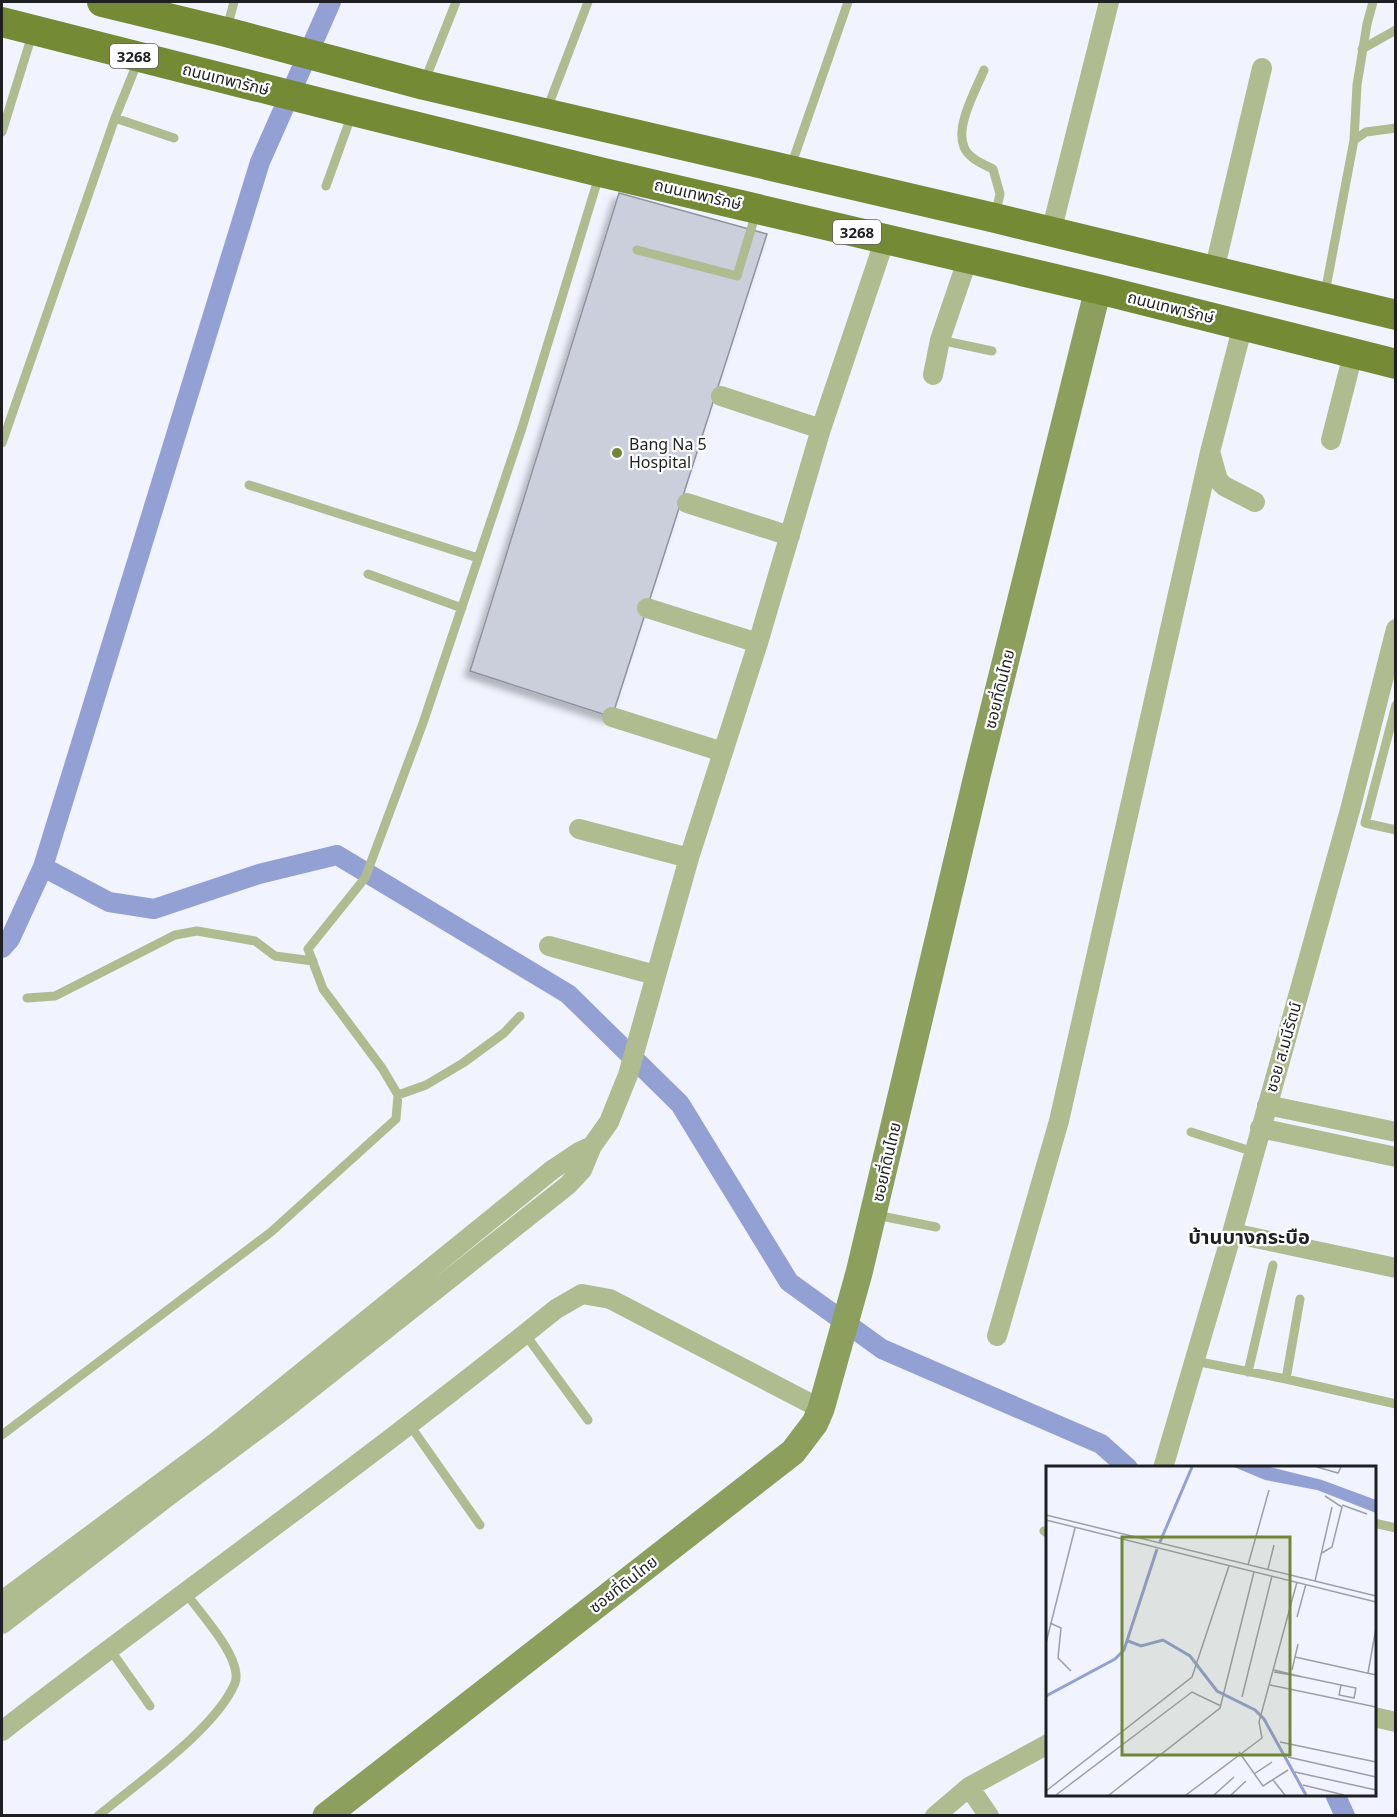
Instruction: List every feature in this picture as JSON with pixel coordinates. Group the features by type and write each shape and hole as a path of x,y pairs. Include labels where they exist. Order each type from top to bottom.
{"main road":[{"path":"102,2 226,32 424,85 1050,231 1395,315"},
{"name":"ถนนเทพารักษ์","path":"2,22 318,103 1098,289 1395,364"}],"street":[{"path":"1050,231 1109,2"},
{"path":"1214,271 1262,68"},
{"path":"2,1602 284,1410 568,1185 582,1170 592,1146 609,1122 628,1075 689,858 758,643 821,429 885,238"},
{"path":"933,375 940,340 968,258"},
{"name":"ซอยที่ดินไทย","path":"326,1815 793,1452 815,1423 821,1409 859,1273 977,776 1098,289"},
{"path":"997,1336 1059,1121 1210,452 1243,325"},
{"path":"1331,440 1353,354"},
{"path":"721,396 821,429"},
{"path":"1210,452 1218,480 1224,486 1255,502"},
{"path":"687,503 790,536"},
{"path":"647,608 758,643"},
{"name":"ซอย ส.มนีรัตน์","path":"1167,1464 1350,810 1395,629"},
{"path":"612,717 723,752"},
{"path":"579,829 689,858"},
{"path":"549,946 655,975"},
{"path":"1267,1105 1395,1132"},
{"path":"1260,1128 1395,1157"},
{"path":"2,1624 166,1489 216,1442 552,1170 592,1146"},
{"path":"1232,1233 1395,1268"},
{"path":"454,1250 468,1264"},
{"path":"2,1731 109,1648 186,1593 409,1424 556,1309 582,1294 610,1299 821,1409"},
{"path":"1376,1717 1395,1722"},
{"path":"935,1815 969,1787 1046,1745"},
{"path":"969,1787 989,1815"}],"lane":[{"path":"226,32 234,2"},
{"path":"424,85 456,2"},
{"path":"545,113 588,2"},
{"path":"789,171 849,2"},
{"path":"1323,298 1354,140 1357,85 1372,2"},
{"path":"2,132 6,101 34,30"},
{"path":"1362,49 1395,30"},
{"path":"2,443 115,117 140,58"},
{"path":"984,70 961,131 964,148 975,160 993,169 1000,194 995,218"},
{"path":"326,186 353,111"},
{"path":"115,117 174,138"},
{"path":"1354,140 1366,132 1395,128"},
{"path":"2,1435 271,1232 396,1119 398,1095 382,1068 323,989 308,949 365,878 423,723 522,428 600,172"},
{"path":"637,250 736,276 757,208"},
{"path":"940,340 992,351"},
{"path":"249,485 478,558"},
{"path":"368,574 462,608"},
{"path":"1395,705 1391,744 1365,822 1395,830"},
{"path":"27,998 55,996 175,935 197,931 255,941 275,956 313,962"},
{"path":"398,1095 426,1086 463,1063 504,1033 520,1016"},
{"path":"1191,1132 1254,1152"},
{"path":"873,1214 936,1227"},
{"path":"1248,1372 1273,1265"},
{"path":"1286,1379 1300,1299"},
{"path":"525,1334 588,1420"},
{"path":"1195,1361 1395,1404"},
{"path":"409,1424 480,1525"},
{"path":"1376,1523 1395,1528"},
{"path":"98,1815 183,1746 219,1710 236,1681 235,1666 226,1648 186,1593"},
{"path":"109,1648 150,1706"}],"building":[{"name":"Bang Na 5 Hospital","path":"619,193 767,234 612,717 470,671"}],"waterway":[{"path":"2,948 10,939 43,867 260,162 331,2"},
{"path":"43,867 109,902 154,909 259,874 337,855 568,994 680,1104 789,1282 882,1349 1101,1444 1126,1466"},
{"path":"1336,1796 1345,1816"}],"place":[{"name":"Bang Na 5 Hospital","path":"617,453"}],"district":[{"name":"บ้านบางกระบือ","path":"1249,1236"}]}
